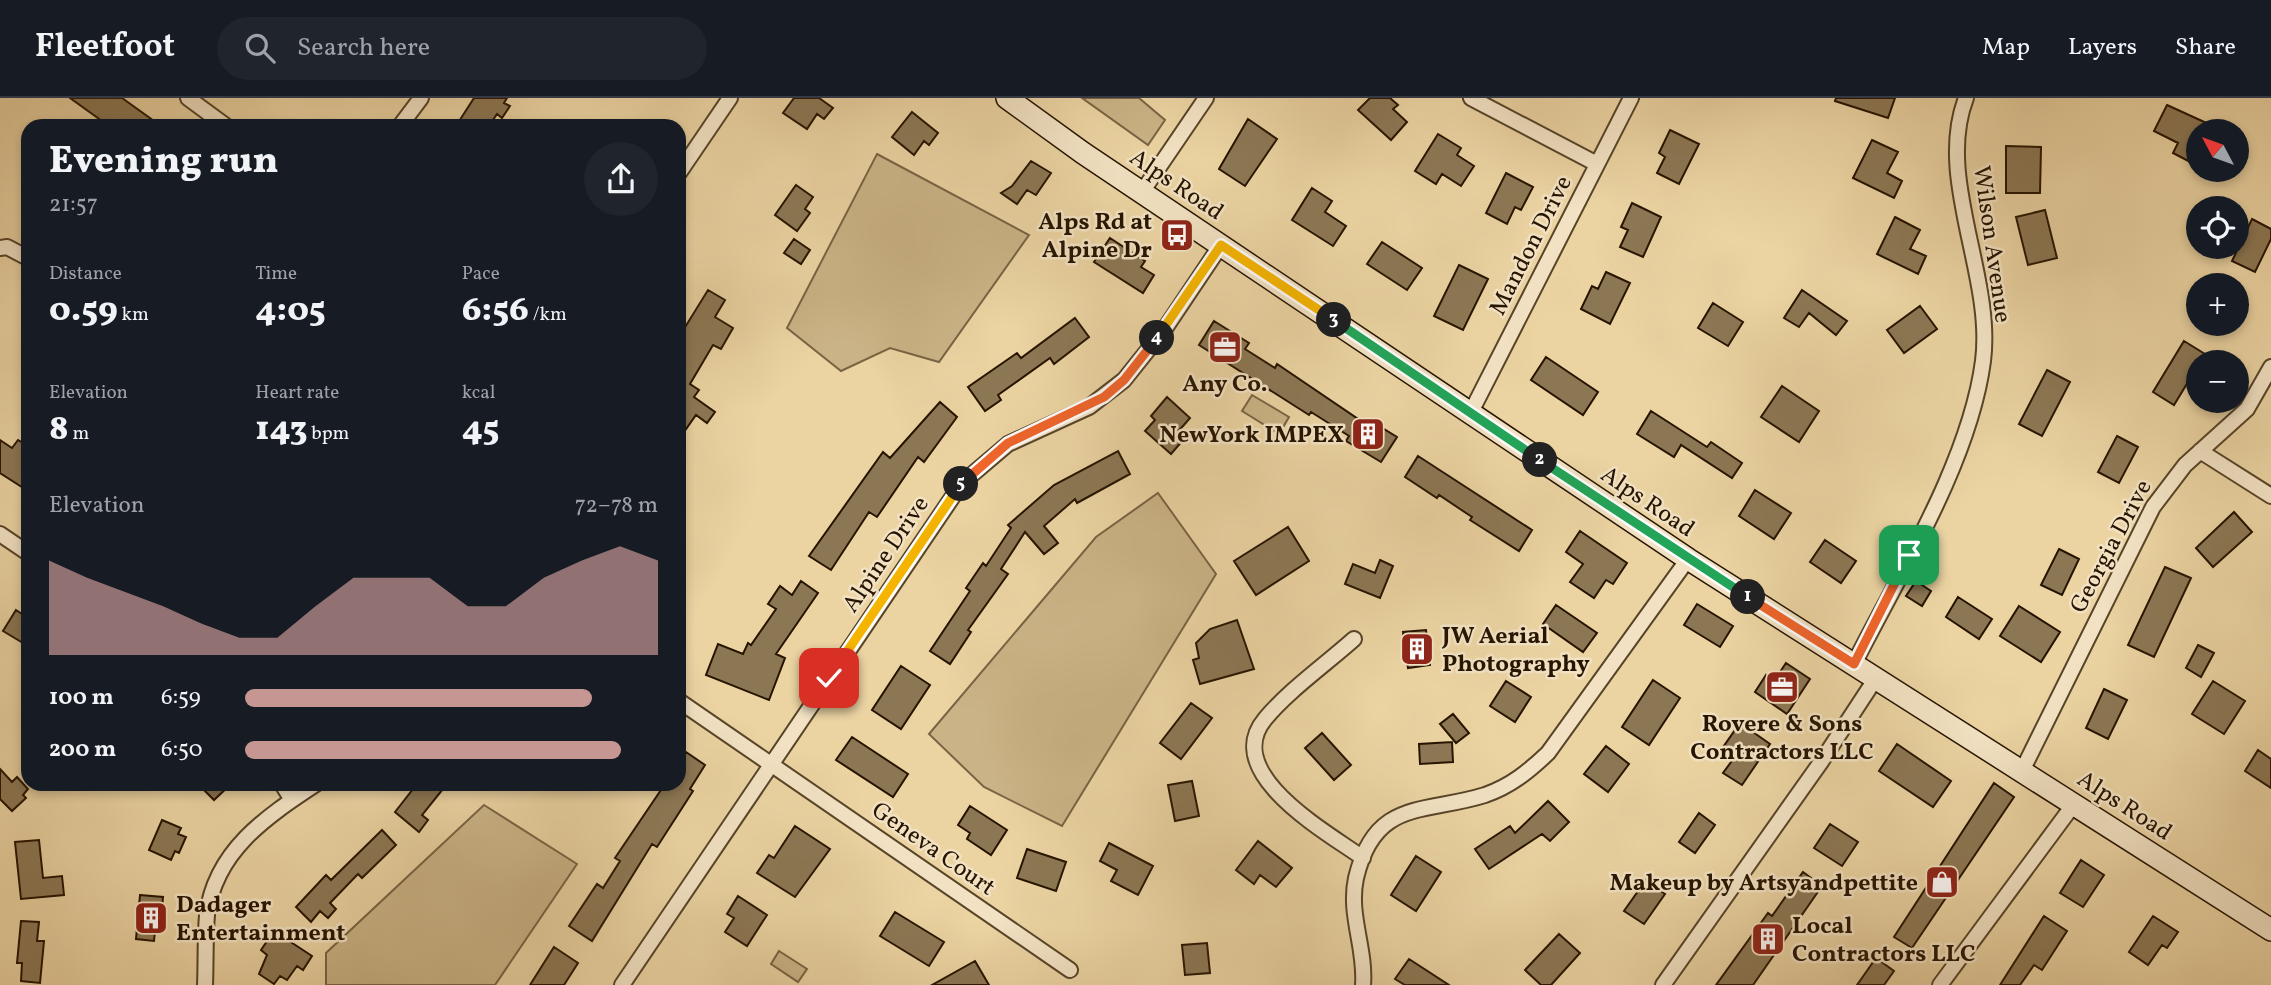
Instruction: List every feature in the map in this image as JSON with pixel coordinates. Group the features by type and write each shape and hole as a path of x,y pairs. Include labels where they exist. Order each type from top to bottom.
{"main road":[{"name":"Alps Road","path":"1007,98 1142,192 1688,559 2271,930"}],"street":[{"path":"188,98 216,119"},
{"path":"405,119 421,98"},
{"path":"686,163 730,98"},
{"path":"1142,192 1206,98"},
{"path":"1471,98 1597,164"},
{"name":"Mandon Drive","path":"1470,414 1630,98"},
{"name":"Wilson Avenue","path":"1854,664 1943,487 1961,441 1983,360 1979,278 1960,187 1957,159 1959,130 1966,98"},
{"name":"Alpine Drive","path":"622,985 962,483 1008,443 1089,407 1124,380 1170,322 1221,245"},
{"path":"0,248 7,247 21,254"},
{"name":"Georgia Drive","path":"2022,771 2153,507 2171,481 2247,409 2271,367"},
{"path":"2200,451 2271,496"},
{"path":"0,534 21,548"},
{"path":"1363,985 1353,901 1363,858 1376,834 1410,811 1487,794 1527,774 1548,753 1688,559"},
{"path":"1354,639 1265,718 1256,739 1256,749 1266,780 1276,794 1363,858"},
{"path":"1663,985 1821,762 1875,678"},
{"name":"Geneva Court","path":"686,706 1070,970"},
{"path":"286,791 292,800"},
{"path":"205,985 207,915 221,869 244,837 306,791"},
{"path":"1940,985 2074,804"}],"shaded area":[{"path":"1082,98 1139,98 1165,120 1148,145"},
{"path":"877,154 1029,235 939,362 890,348 841,371 787,328"},
{"path":"1252,395 1289,417 1279,434 1242,411"},
{"path":"1158,493 1216,574 1062,826 984,787 929,734 1096,537"},
{"path":"484,805 577,864 495,985 326,985 326,953"},
{"path":"779,951 807,969 798,982 771,964"}],"building":[{"path":"70,98 122,98 151,119 99,119"},
{"path":"474,98 507,98 504,103 510,106 502,118 497,114 494,119 460,119"},
{"path":"794,98 819,98 833,108 824,119 817,114 807,129 783,113"},
{"path":"1370,98 1390,98 1398,105 1393,109 1407,122 1391,140 1358,110"},
{"path":"1836,98 1895,98 1888,118 1835,101"},
{"path":"2167,105 2198,119 2186,119 2186,160 2173,153 2178,143 2154,131"},
{"path":"912,112 938,133 929,145 924,141 914,155 892,137"},
{"path":"1248,119 1277,139 1245,186 1219,169"},
{"path":"1670,130 1699,144 1679,184 1657,173 1665,157 1659,153"},
{"path":"1438,134 1461,148 1457,155 1474,166 1461,186 1442,174 1436,184 1415,171"},
{"path":"1872,140 1898,152 1887,173 1902,181 1894,198 1853,178"},
{"path":"2006,146 2041,147 2040,193 2006,193"},
{"path":"1031,161 1051,173 1036,195 1027,190 1017,204 1001,193 1012,186"},
{"path":"1506,173 1533,187 1521,210 1515,207 1507,224 1486,213"},
{"path":"796,185 813,197 805,209 810,213 797,231 775,215"},
{"path":"1312,188 1332,201 1325,212 1346,226 1333,246 1292,220"},
{"path":"1632,203 1661,217 1643,257 1620,247 1628,230 1621,227"},
{"path":"2045,210 2057,258 2028,265 2016,217"},
{"path":"1895,217 1920,230 1910,249 1926,256 1918,274 1877,254"},
{"path":"2252,219 2271,229 2271,239 2255,272 2232,261 2249,259 2249,225"},
{"path":"1110,238 1145,261 1141,267 1154,275 1143,293 1094,262"},
{"path":"794,239 810,250 801,264 784,253"},
{"path":"1382,242 1422,268 1407,290 1367,264"},
{"path":"1459,265 1488,279 1463,330 1434,316"},
{"path":"1606,272 1630,283 1610,324 1581,309 1592,286 1598,289"},
{"path":"708,290 725,300 715,317 733,328 721,349 713,345 690,384 699,390 694,397 715,412 707,423 696,415 686,429 686,326"},
{"path":"1802,290 1847,321 1836,335 1809,313 1799,327 1784,318"},
{"path":"1713,303 1743,322 1728,346 1698,328"},
{"path":"1920,306 1937,329 1904,353 1887,330"},
{"path":"1075,318 1089,337 1054,364 1050,358 998,395 1001,400 985,411 968,387 1017,353 1021,358"},
{"path":"1214,321 1249,343 1245,349 1275,368 1277,364 1376,431 1379,426 1397,437 1381,462 1346,441 1349,436 1311,412 1309,415 1199,345"},
{"path":"2184,341 2199,350 2186,350 2186,385 2174,405 2153,392"},
{"path":"1546,357 1598,392 1583,415 1531,380"},
{"path":"2047,370 2070,382 2042,436 2019,424"},
{"path":"1782,386 1819,411 1799,442 1761,417"},
{"path":"1167,397 1190,418 1176,434 1183,440 1171,454 1145,431 1155,420 1151,416"},
{"path":"940,402 957,417 924,462 918,457 877,517 869,512 831,570 809,556 883,452 890,458"},
{"path":"1651,411 1707,447 1711,442 1742,463 1732,478 1681,445 1674,457 1637,434"},
{"path":"2117,436 2138,447 2119,483 2098,472"},
{"path":"0,440 12,448 18,440 21,442 21,486 0,473"},
{"path":"1118,451 1130,474 1077,503 1075,499 1044,526 1058,543 1044,554 1025,532 1001,569 1008,574 968,630 971,632 950,664 930,651 970,591 966,588 983,563 986,566 1011,528 1008,525 1054,485"},
{"path":"1418,456 1532,530 1519,551 1470,520 1472,517 1439,495 1437,498 1405,477"},
{"path":"1755,490 1791,513 1774,539 1739,516"},
{"path":"2234,512 2252,532 2213,567 2196,548"},
{"path":"1288,527 1309,561 1256,595 1234,561"},
{"path":"1580,531 1627,563 1613,584 1606,580 1594,598 1570,582 1583,564 1566,552"},
{"path":"1825,540 1856,561 1841,583 1810,562"},
{"path":"2059,549 2079,559 2062,595 2041,585"},
{"path":"1380,560 1393,566 1380,598 1345,584 1353,564 1375,573"},
{"path":"2165,567 2191,578 2154,657 2128,645"},
{"path":"801,581 818,593 776,654 785,658 769,700 706,675 718,644 743,654 748,643 751,645 776,609 768,604 780,586 792,595"},
{"path":"1916,581 1931,591 1922,606 1906,596"},
{"path":"1958,597 1992,619 1979,639 1946,617"},
{"path":"1697,604 1733,626 1720,647 1684,625"},
{"path":"1556,605 1597,633 1583,652 1543,624"},
{"path":"2019,606 2060,632 2041,662 2000,636"},
{"path":"16,610 21,613 21,642 3,631"},
{"path":"1237,620 1254,669 1200,684 1193,660 1199,658 1196,643 1210,629"},
{"name":"JW Aerial Photography","path":"1426,630 1430,665 1408,668 1403,632"},
{"path":"2198,645 2214,653 2201,677 2186,668"},
{"name":"Rovere & Sons Contractors LLC","path":"1786,663 1810,679 1787,714 1755,692 1766,675 1774,681"},
{"path":"901,666 930,685 901,729 872,710"},
{"path":"1653,680 1680,698 1649,745 1622,727"},
{"path":"1506,681 1531,697 1515,722 1490,706"},
{"path":"2213,681 2245,701 2224,734 2192,714"},
{"path":"2104,689 2127,700 2108,739 2086,728"},
{"path":"1191,703 1212,718 1181,759 1160,743"},
{"path":"1453,714 1469,733 1456,743 1440,724"},
{"path":"1740,723 1770,744 1742,785 1723,773 1734,758 1721,750"},
{"path":"1322,733 1351,765 1334,780 1305,748"},
{"path":"852,737 908,774 893,797 836,760"},
{"path":"1452,742 1453,762 1420,764 1419,744"},
{"path":"1897,744 1951,781 1933,807 1879,771"},
{"path":"1606,746 1629,764 1608,792 1584,774"},
{"path":"2258,750 2271,759 2271,788 2245,771"},
{"path":"686,752 705,765 690,789 693,791 657,847 652,844 592,941 569,926 597,884 603,888 620,861 615,858 660,791 686,791"},
{"path":"0,769 12,782 17,777 21,781 21,791 26,791 23,795 26,798 12,811 0,799"},
{"path":"1192,781 1199,816 1175,821 1168,785"},
{"path":"1994,783 2014,797 1912,948 1894,937"},
{"path":"205,791 224,791 214,800"},
{"path":"412,791 441,791 422,815 428,820 419,832 395,812"},
{"path":"1548,801 1569,822 1550,841 1542,834 1489,869 1475,849 1510,826 1515,833"},
{"path":"970,806 1007,830 991,855 967,839 970,833 958,825"},
{"path":"1699,813 1715,825 1695,853 1679,842"},
{"path":"162,820 181,828 178,834 186,837 179,853 175,851 171,860 149,850"},
{"path":"1830,824 1858,842 1842,866 1814,848"},
{"path":"795,826 830,849 795,897 757,873 769,855 774,858"},
{"path":"382,830 396,845 362,878 358,874 330,903 336,909 328,918 320,911 311,922 296,907 326,875 331,880"},
{"path":"39,840 43,878 62,876 64,895 21,899 15,842"},
{"path":"1258,841 1292,868 1276,887 1260,875 1254,884 1236,870"},
{"path":"1109,843 1153,866 1138,895 1111,881 1117,870 1100,861"},
{"path":"1027,849 1066,862 1056,891 1017,878"},
{"path":"1416,856 1441,872 1416,911 1391,895"},
{"path":"2081,860 2104,875 2083,907 2060,893"},
{"path":"1803,872 1822,886 1753,985 1716,985 1768,913 1772,916"},
{"path":"1646,880 1665,894 1644,924 1624,911"},
{"name":"Dadager Entertainment","path":"140,895 163,897 160,931 155,931 154,941 136,939"},
{"path":"738,896 767,915 747,946 725,932 734,918 727,914"},
{"path":"895,912 944,942 929,966 880,936"},
{"path":"2044,916 2067,931 2042,970 2034,965 2020,985 2000,985"},
{"path":"2153,916 2178,932 2167,948 2162,945 2148,965 2129,952"},
{"path":"21,921 39,922 37,941 44,941 40,983 21,981 22,963 17,963"},
{"path":"274,931 312,956 303,970 297,966 287,980 280,976 274,984 259,974 267,955 261,950"},
{"path":"1559,934 1580,953 1551,985 1541,985 1525,970"},
{"path":"1207,943 1210,973 1185,975 1182,945"},
{"path":"554,947 578,963 564,985 530,985"},
{"path":"1876,958 1894,971 1884,985 1857,985"},
{"path":"1409,959 1449,985 1405,985 1395,979"},
{"path":"975,961 989,985 932,985"}],"place":[{"name":"Alps Rd at Alpine Dr","path":"1177,235"},
{"name":"Any Co.","path":"1225,347"},
{"name":"NewYork IMPEX","path":"1368,434"},
{"name":"JW Aerial Photography","path":"1417,649"},
{"name":"Rovere & Sons Contractors LLC","path":"1782,687"},
{"name":"Makeup by Artsyandpettite","path":"1942,882"},
{"name":"Dadager Entertainment","path":"151,918"},
{"name":"Local Contractors LLC","path":"1768,939"}],"route":[{"path":"829,678 962,483 976,468 1008,443 1089,407 1124,380 1164,330 1221,245 1688,559 1854,664 1909,555"}]}
